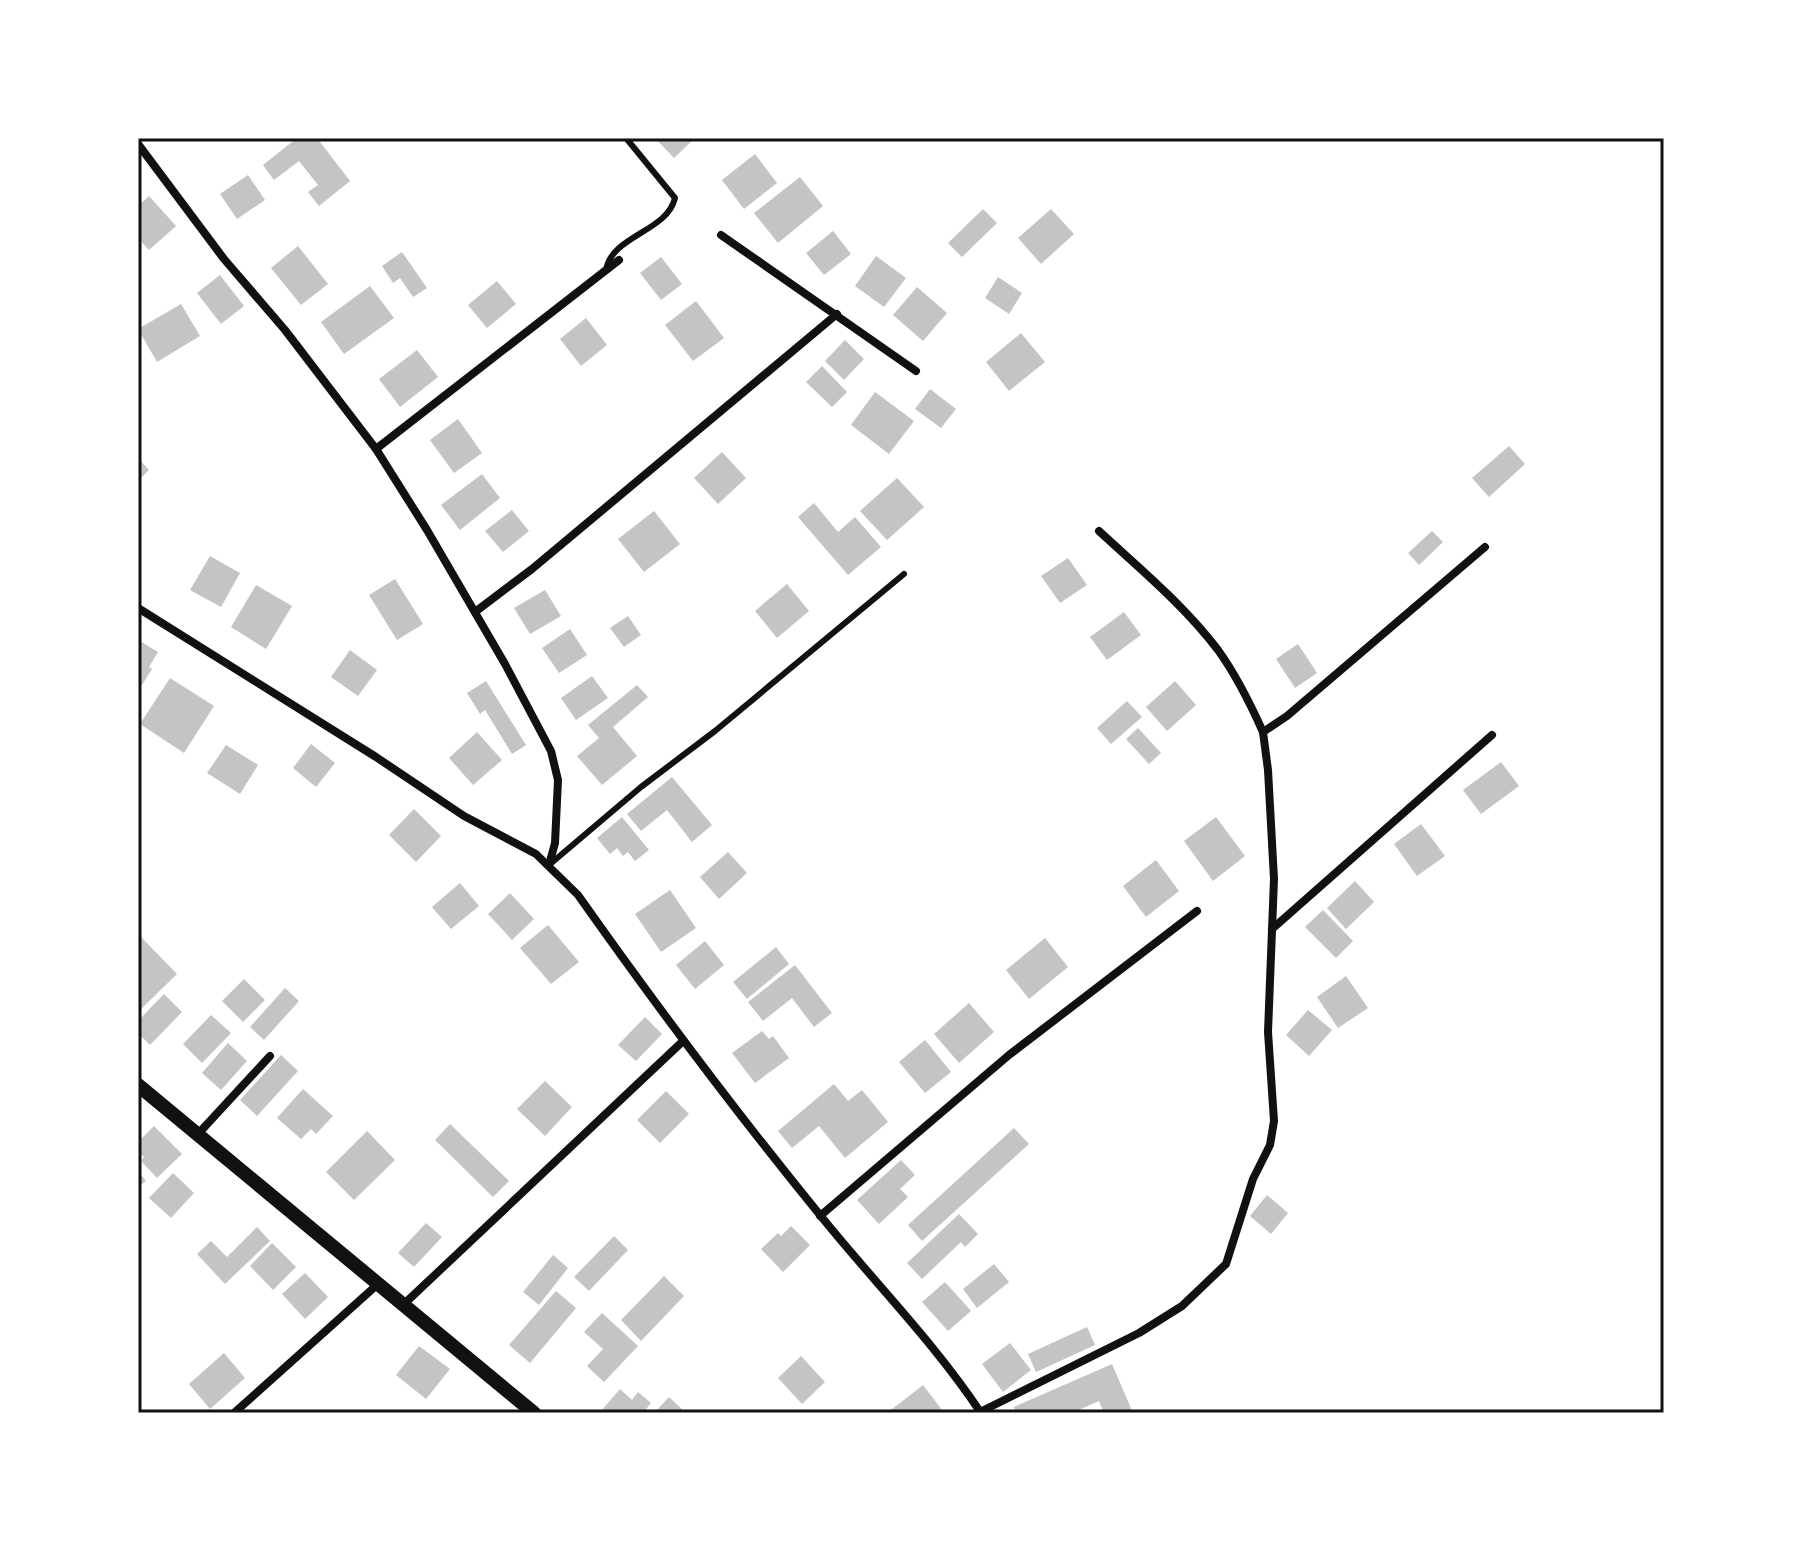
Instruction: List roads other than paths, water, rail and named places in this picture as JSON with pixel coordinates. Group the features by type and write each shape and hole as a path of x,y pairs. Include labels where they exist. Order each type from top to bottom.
{"street":[{"path":"138,144 224,259 285,330 376,449 475,612 551,751 559,798 555,843 549,865"},
{"path":"721,235 916,371"},
{"path":"376,449 619,260"},
{"path":"475,612 532,569 837,314"},
{"path":"138,608 376,757 464,816 525,847 549,865 578,895 682,1042 820,1216 919,1331 980,1413 1139,1333 1182,1306 1226,1264 1253,1179 1270,1145 1274,1121 1268,1032 1274,879 1263,732 1245,693 1218,651 1179,605 1099,531"},
{"path":"1263,732 1287,716 1485,547"},
{"path":"1272,929 1492,735"},
{"path":"820,1216 1009,1055 1197,911"},
{"path":"403,1305 682,1042"},
{"path":"198,1134 270,1056"},
{"path":"138,1085 534,1413"},
{"path":"234,1413 378,1284"}],"lane":[{"path":"606,270 614,253 665,215 675,198 626,138"},
{"path":"549,865 904,574"}]}
